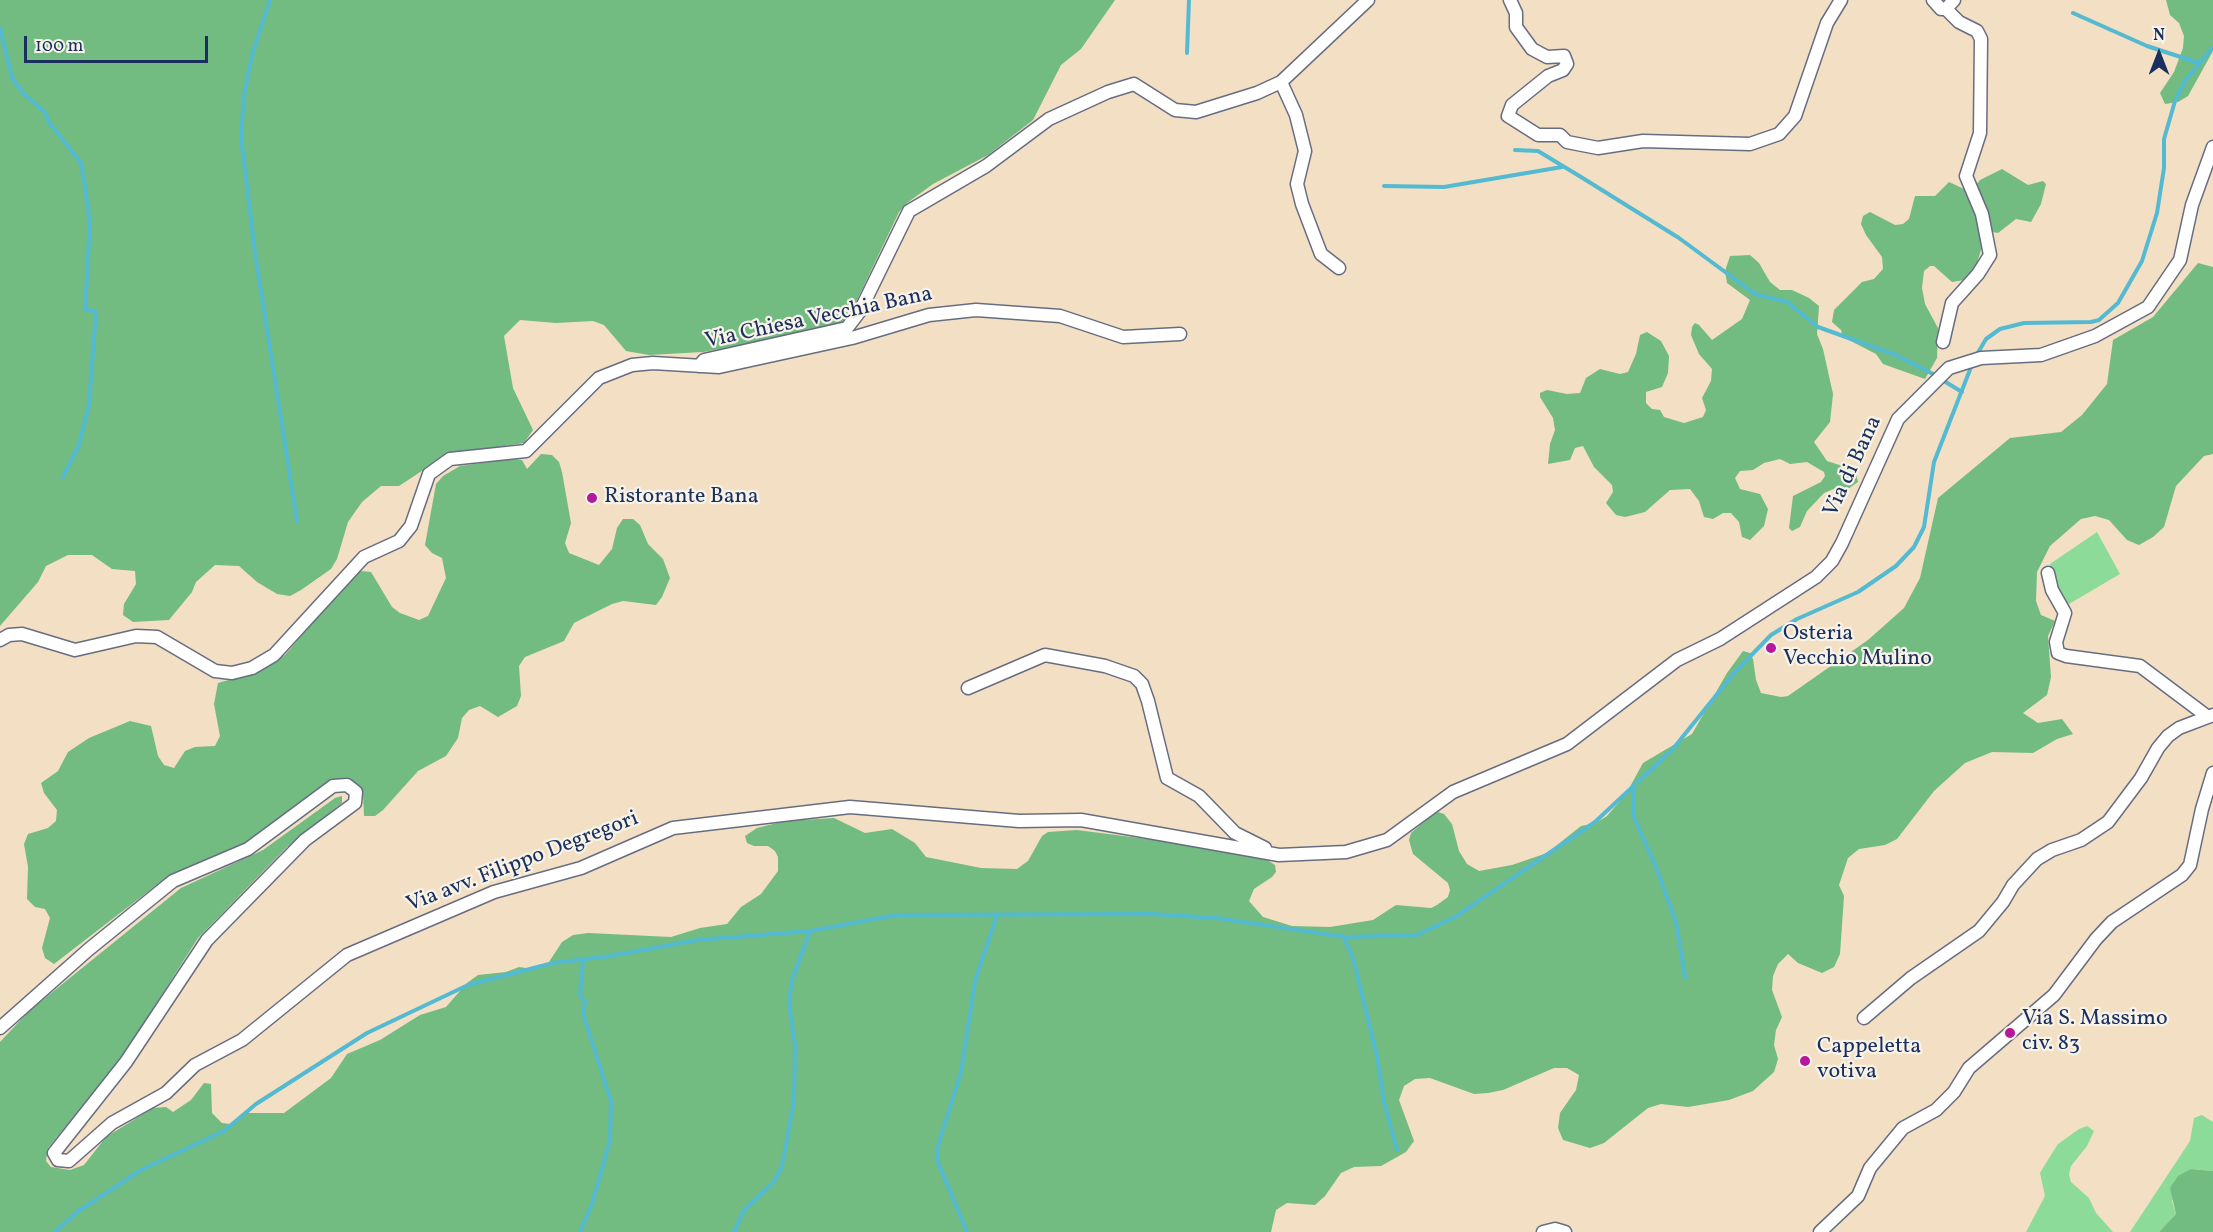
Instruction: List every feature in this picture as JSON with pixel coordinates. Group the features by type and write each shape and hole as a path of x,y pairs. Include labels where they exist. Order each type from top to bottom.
{"street":[{"path":"698,367 704,360 847,328 860,311 909,211 986,166 1049,118 1073,106 1134,84 1175,110 1196,112 1257,93 1281,81 1368,0"},
{"path":"1510,0 1516,14 1516,27 1532,49 1547,57 1564,56 1567,64 1563,70 1548,76 1512,105 1508,116 1538,135 1560,135 1567,142 1598,148 1643,141 1750,144 1779,134 1795,116 1827,23 1841,0"},
{"path":"1933,0 1936,6 1950,4 1959,22 1977,32 1981,39 1980,133 1966,176 1982,214 1989,255 1978,274 1952,303 1943,342"},
{"path":"1281,81 1296,116 1305,151 1298,184 1302,204 1321,254 1339,268"},
{"name":"Via di Bana","path":"1720,639 1816,577 1832,561 1898,419 1949,368 1981,358 2041,355 2094,336 2148,307 2180,260 2192,205 2213,147"},
{"name":"Via Chiesa Vecchia Bana","path":"0,640 9,635 22,633 75,650 136,636 157,637 215,671 232,673 252,668 274,655 364,557 399,541 411,526 429,474 450,459 526,451 599,378 632,364 653,363 698,367 730,364 852,338 929,315 976,310 1060,316 1123,337 1180,333"},
{"path":"2048,573 2052,590 2065,613 2056,642 2058,652 2066,656 2140,666 2209,717"},
{"name":"Via avv. Filippo Degregori","path":"0,1028 88,950 173,881 248,849 333,786 347,785 356,792 355,803 305,840 207,940 126,1062 54,1153 58,1160 69,1161 112,1123 166,1093 195,1065 242,1040 347,955 494,892 581,867 674,828 850,807 1019,821 1082,820 1279,855 1346,852 1387,840 1453,792 1567,744 1677,660 1720,639"},
{"path":"968,688 1044,655 1105,666 1134,676 1142,684 1148,701 1167,778 1199,796 1235,833 1279,855"},
{"path":"1864,1018 1911,978 1979,931 2003,902 2013,885 2037,859 2052,850 2081,840 2108,822 2141,778 2158,748 2179,728 2209,717"},
{"path":"1820,1232 1858,1196 1870,1168 1903,1128 1936,1110 1954,1092 1969,1068 2054,995 2096,939 2112,922 2182,875 2190,865 2213,773"}],"green space":[{"path":"0,0 1115,0 1081,49 1061,65 1033,120 988,155 933,184 907,203 899,212 847,321 805,334 703,352 649,355 626,351 604,325 593,321 556,323 520,320 504,336 513,388 533,430 524,443 446,455 399,486 381,486 362,502 348,522 337,559 331,569 301,590 290,596 277,594 257,582 239,566 215,565 196,582 192,592 169,620 133,622 123,615 124,604 136,584 135,571 112,569 92,555 68,555 46,566 38,582 0,626"},
{"path":"2166,0 2213,0 2213,51 2188,96 2178,102 2165,104 2160,93 2174,72 2183,48 2184,36 2179,23 2170,15"},
{"path":"2002,169 2028,185 2043,181 2046,184 2041,204 2031,222 2016,219 1998,233 1987,231 1975,269 1964,280 1952,282 1934,266 1924,271 1922,288 1925,304 1938,328 1937,358 1925,379 1883,364 1876,354 1843,337 1841,330 1832,322 1834,310 1862,282 1874,279 1883,269 1882,257 1861,224 1863,216 1870,212 1895,225 1903,224 1909,219 1915,196 1935,196 1949,182 1964,189 1973,189 1980,180"},
{"path":"1750,255 1759,263 1770,282 1780,290 1792,290 1819,306 1817,334 1823,349 1833,394 1830,422 1814,442 1827,461 1855,470 1858,482 1848,489 1836,488 1824,493 1807,511 1800,527 1792,531 1789,528 1793,496 1821,482 1825,476 1824,472 1807,462 1790,464 1780,459 1764,463 1753,470 1740,471 1735,478 1740,489 1760,494 1768,509 1764,526 1750,540 1742,537 1739,522 1731,513 1723,513 1713,519 1704,517 1699,501 1690,489 1670,490 1645,512 1625,517 1616,515 1606,503 1613,492 1612,485 1594,467 1583,446 1575,448 1570,460 1548,464 1550,444 1555,430 1553,418 1540,397 1540,393 1547,390 1567,394 1580,393 1586,378 1600,369 1620,374 1628,372 1636,354 1640,335 1647,332 1661,341 1669,356 1668,373 1662,387 1646,392 1646,403 1652,409 1660,410 1664,417 1684,423 1703,417 1706,410 1702,398 1711,381 1712,369 1699,354 1691,335 1692,327 1695,323 1699,325 1712,340 1742,319 1750,300 1727,283 1725,271 1730,256"},
{"path":"2198,263 2213,267 2213,454 2204,456 2176,486 2164,527 2153,537 2139,545 2127,540 2109,520 2095,516 2081,519 2050,546 2037,572 2036,601 2041,615 2055,621 2048,636 2051,677 2047,695 2023,713 2038,723 2062,719 2073,734 2057,739 2033,753 1992,752 1965,763 1934,791 1897,839 1885,845 1859,849 1848,858 1839,885 1844,896 1840,954 1834,967 1822,973 1798,963 1788,954 1778,964 1773,976 1772,990 1782,1017 1776,1030 1774,1045 1778,1059 1774,1072 1753,1091 1729,1100 1688,1107 1661,1104 1648,1108 1604,1143 1590,1148 1563,1140 1558,1128 1560,1113 1576,1090 1579,1075 1567,1068 1554,1068 1503,1090 1488,1093 1474,1094 1430,1078 1415,1079 1404,1086 1399,1100 1414,1141 1406,1152 1381,1166 1354,1167 1341,1173 1325,1196 1315,1205 1287,1203 1276,1210 1271,1232 0,1232 0,1042 29,1011 181,888 263,850 335,798 342,796 342,803 287,847 198,938 122,1057 48,1148 46,1161 51,1167 70,1170 84,1165 106,1137 153,1108 166,1107 173,1112 191,1100 204,1083 211,1084 212,1113 222,1123 230,1124 247,1113 284,1113 331,1078 347,1054 380,1040 420,1015 446,1007 467,983 478,975 506,972 519,967 533,969 547,965 562,942 573,935 588,933 671,937 700,928 727,924 741,907 761,894 778,871 778,857 775,851 768,846 754,846 747,843 745,836 757,828 785,821 834,818 865,833 892,829 915,843 926,857 981,868 1017,869 1028,861 1042,836 1048,832 1077,830 1194,845 1264,858 1275,865 1276,872 1254,889 1249,901 1263,917 1292,926 1330,927 1373,920 1396,905 1431,908 1448,897 1450,890 1448,883 1413,854 1409,840 1411,833 1432,815 1438,812 1444,814 1452,824 1459,851 1467,864 1479,871 1512,865 1547,853 1581,826 1596,823 1607,816 1626,794 1643,763 1692,734 1727,673 1743,651 1750,653 1753,659 1756,680 1761,693 1781,697 1788,696 1868,640 1904,608 1920,578 1938,498 2010,438 2061,432 2082,415 2107,384 2113,340 2153,317"},
{"path":"541,454 552,455 559,462 562,472 571,523 565,543 569,553 599,565 612,549 617,528 623,519 633,519 640,525 648,544 663,559 670,578 656,605 623,601 612,604 574,623 564,641 525,657 519,666 521,696 517,706 498,717 480,706 469,710 462,718 458,738 446,756 418,771 375,816 364,816 363,794 358,785 349,779 328,783 244,844 163,880 54,964 45,958 42,948 50,918 45,909 35,907 27,899 28,867 24,844 28,834 48,828 56,821 57,810 44,793 41,783 58,771 68,752 89,738 130,721 151,726 158,756 164,765 174,768 185,751 195,747 215,746 220,736 214,704 218,683 257,672 285,655 339,592 361,571 371,572 392,607 400,613 419,620 428,616 446,578 442,558 432,553 425,545 436,484 443,476 460,466 511,459 522,460 527,469"},
{"path":"2097,532 2120,574 2069,604 2061,602 2050,564"},
{"path":"2202,1115 2213,1122 2213,1171 2191,1169 2172,1201 2176,1214 2159,1232 2130,1232 2190,1141 2194,1118"},
{"path":"2087,1126 2094,1131 2087,1146 2071,1166 2069,1174 2071,1182 2089,1198 2096,1213 2113,1232 2026,1232 2045,1196 2040,1173 2044,1166 2058,1144"},
{"path":"2191,1169 2213,1171 2213,1232 2159,1232 2176,1214 2170,1188 2178,1176"}],"waterway":[{"path":"270,0 252,55 244,96 241,137 255,253 297,521"},
{"path":"1187,53 1189,0"},
{"path":"2073,13 2147,46 2199,63"},
{"path":"0,28 12,78 24,94 46,113 48,121 81,163 84,180 90,224 85,309 96,312 89,404 79,445 63,477"},
{"path":"1976,356 1986,339 2000,329 2024,323 2091,322 2099,320 2118,303 2142,261 2157,213 2164,168 2164,139 2175,101 2185,81 2213,47"},
{"path":"1515,150 1538,151 1679,238 1755,294 1787,302 1818,327 1896,355 1935,375"},
{"path":"1384,186 1444,187 1562,167"},
{"path":"55,1232 77,1212 141,1170 224,1131 256,1104 367,1033 468,985 553,963 610,956 698,940 810,931 896,915 1152,914 1216,918 1345,937 1417,935 1455,917 1595,822 1672,750 1735,672 1771,635 1797,619 1858,592 1896,566 1914,547 1924,527 1934,462 1973,362"},
{"path":"1944,381 1962,392"},
{"path":"1633,786 1633,815 1656,867 1676,922 1685,977"},
{"path":"967,1232 937,1160 937,1149 961,1072 975,981 997,915"},
{"path":"734,1232 744,1210 774,1182 782,1166 794,1101 795,1045 789,1004 792,980 810,931"},
{"path":"1343,936 1353,958 1377,1056 1384,1102 1397,1150"},
{"path":"580,1232 592,1204 610,1140 611,1101 583,1014 585,1001 580,995 583,959"}],"place":[{"name":"Ristorante Bana","path":"592,498"},
{"name":"Osteria Vecchio Mulino","path":"1771,648"},
{"name":"Via S. Massimo civ. 83","path":"2010,1033"},
{"name":"Cappeletta votiva","path":"1805,1061"}]}
